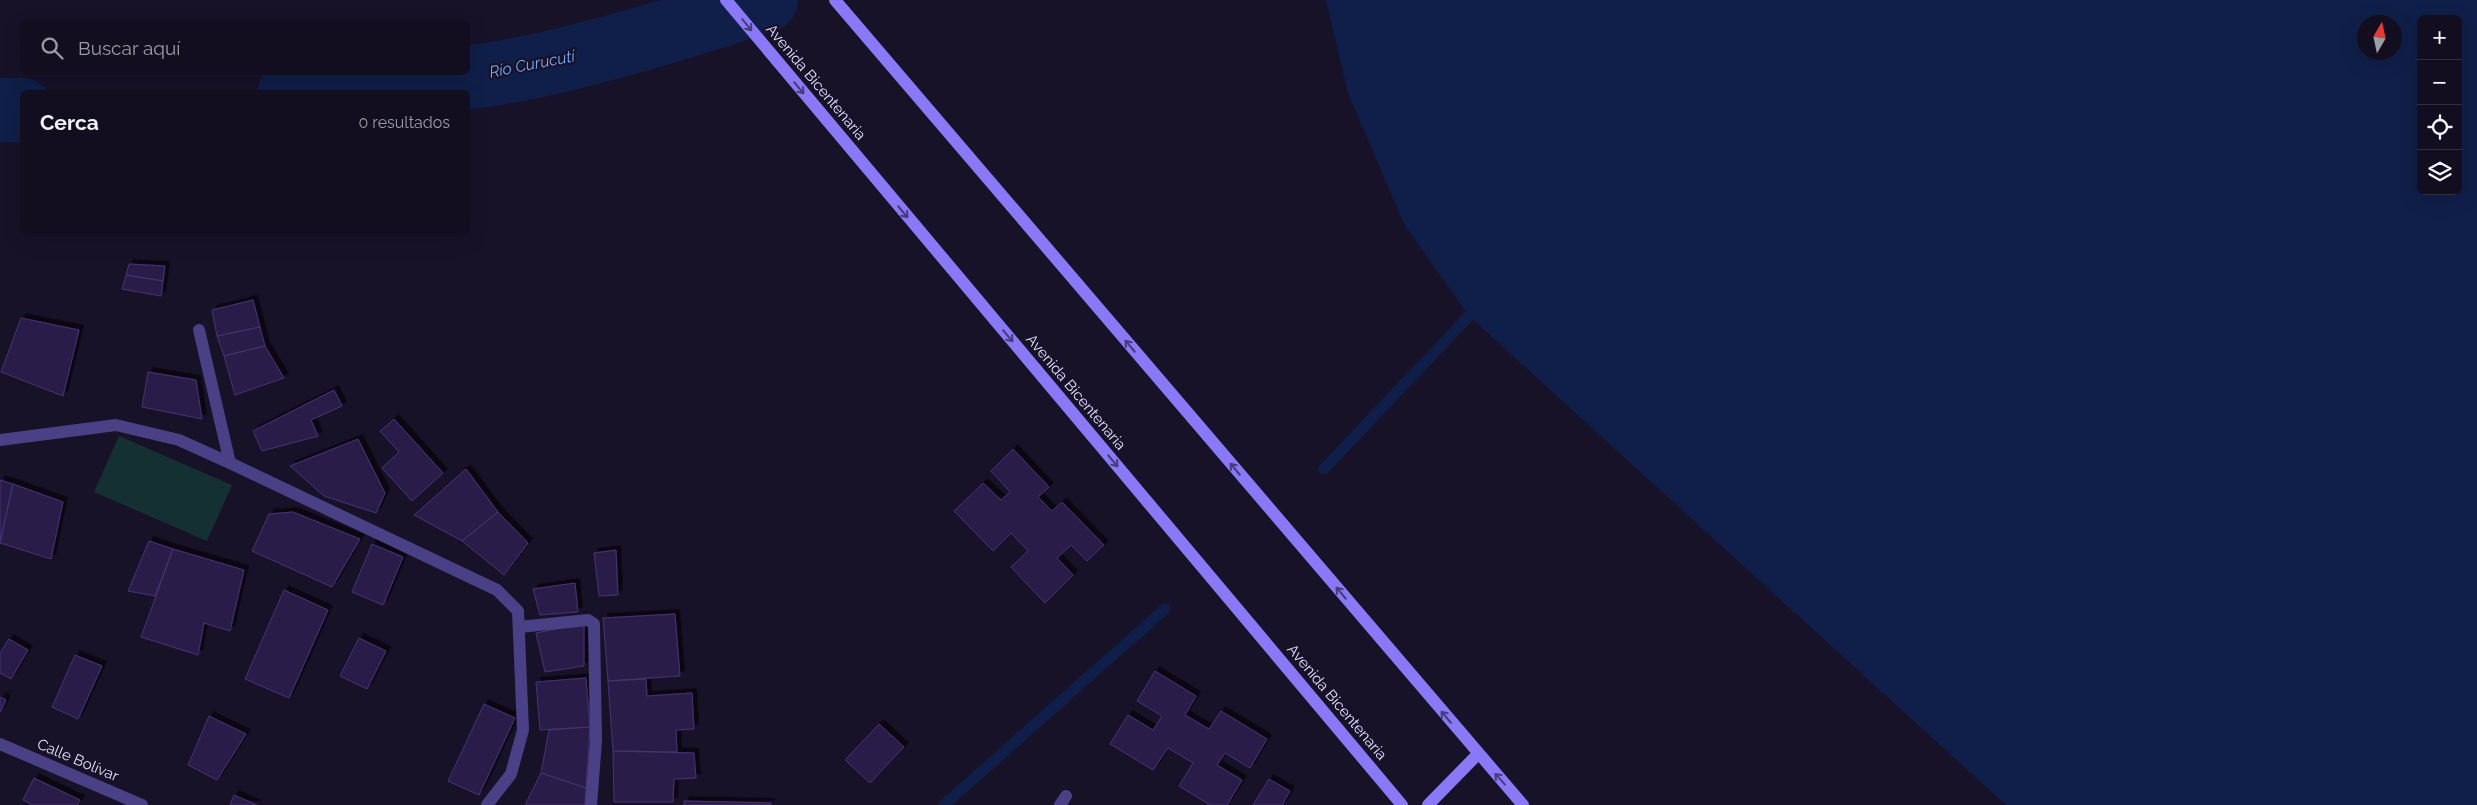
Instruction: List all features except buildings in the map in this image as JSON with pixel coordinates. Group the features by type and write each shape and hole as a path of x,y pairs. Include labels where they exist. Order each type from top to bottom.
{"street":[{"name":"Avenida Bicentenaria","path":"726,0 1402,805"},
{"path":"839,5 1523,805"},
{"path":"199,330 230,463"},
{"path":"0,440 116,425 179,440 496,590 518,612 523,730 511,774 487,805"},
{"path":"520,627 588,620 594,624 596,741 591,805"},
{"name":"Calle Bolívar","path":"0,744 142,805"},
{"path":"1428,805 1478,754"}],"green space":[{"path":"119,436 232,485 207,541 94,492"}],"water":[{"path":"1326,0 2477,0 2477,805 2006,805 1469,316 1404,224 1348,93"}],"waterway":[{"name":"Río Curucutí","path":"322,90 447,80 540,65 626,44 766,0"},
{"name":"Río Curucutí","path":"0,110 20,110"},
{"path":"1324,469 1469,316"},
{"path":"944,805 1165,609"}]}
